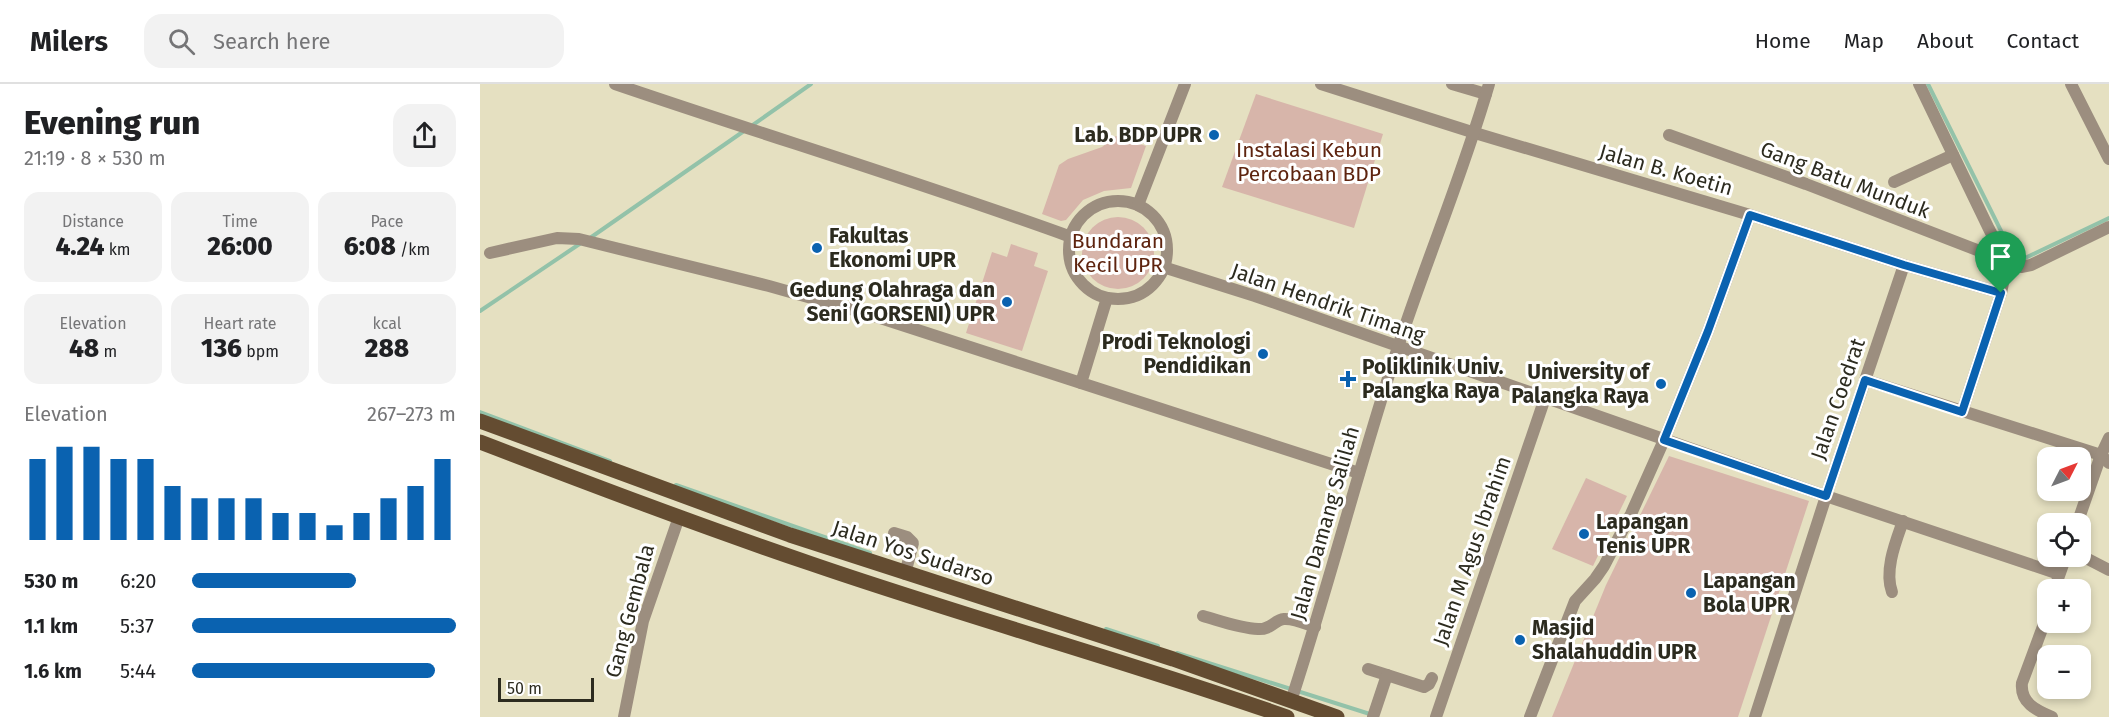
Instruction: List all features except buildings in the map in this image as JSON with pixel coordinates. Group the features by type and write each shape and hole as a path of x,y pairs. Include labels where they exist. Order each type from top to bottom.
{"main road":[{"name":"Jalan Yos Sudarso","path":"480,421 846,554 1293,695 1336,717"},
{"name":"Jalan Yos Sudarso","path":"480,442 679,517 842,573 1277,715"},
{"path":"649,506 654,486"},
{"path":"842,573 846,554"}],"street":[{"path":"615,84 758,133 956,196 1071,237"},
{"path":"1138,205 1185,84"},
{"name":"Jalan B. Koetin","path":"1321,84 1475,134 1750,215 1904,265 2001,293"},
{"path":"1452,84 1487,89"},
{"path":"1919,84 2007,262 2001,293 1962,412"},
{"path":"2071,84 2109,159"},
{"name":"Jalan Damang Salilah","path":"1293,695 1398,347 1475,134 1487,89"},
{"name":"Gang Batu Munduk","path":"1669,135 2021,267 2031,265 2109,227"},
{"path":"1894,182 1953,155"},
{"path":"1109,202 1138,205 1151,215 1162,231 1166,249 1163,267 1154,282 1141,293 1124,299 1107,298 1090,291 1073,270 1069,253 1071,237 1079,220 1093,208 1109,202"},
{"path":"1530,717 1575,601 1604,566 1631,514 1664,440 1708,331 1750,215"},
{"path":"490,253 557,238 579,239 769,286 868,314 1359,473"},
{"name":"Jalan Coedrat","path":"1755,717 1904,265"},
{"name":"Jalan Hendrik Timang","path":"1163,267 1255,296 1664,440 2059,574"},
{"path":"1081,383 1107,298"},
{"path":"1865,380 2105,459"},
{"name":"Jalan M Agus Ibrahim","path":"1437,717 1497,532 1545,398"},
{"path":"2082,513 2105,459 2109,438"},
{"name":"Gang Gembala","path":"624,717 643,621 679,517"},
{"path":"1892,592 1890,575 1896,540 1903,521"},
{"path":"894,533 908,537 913,543 906,574"},
{"path":"2091,561 2109,570"},
{"path":"2057,579 2062,567"},
{"path":"1203,616 1246,628 1268,628 1286,619 1315,627"},
{"path":"2041,633 2021,690 2029,705 2052,717"},
{"path":"1368,669 1424,687 1432,678"},
{"path":"1373,717 1387,675"}],"green space":[{"name":"Instalasi Kebun Percobaan BDP","path":"1256,94 1383,134 1354,228 1222,187"},
{"path":"1116,136 1146,146 1131,188 1104,191 1083,200 1066,220 1061,221 1042,214 1059,165 1068,159 1102,147"},
{"name":"Bundaran Kecil UPR","path":"1125,217 1144,227 1152,239 1154,253 1152,267 1144,279 1132,287 1111,289 1092,279 1084,267 1082,246 1092,227 1104,219"},
{"name":"Gedung Olahraga dan Seni (GORSENI) UPR","path":"1011,244 1038,253 1034,266 1048,271 1022,351 966,333 992,252 1007,257"},
{"name":"Lapangan Bola UPR","path":"1669,456 1809,501 1738,717 1552,717 1606,585"},
{"name":"Lapangan Tenis UPR","path":"1586,478 1627,496 1593,566 1552,549"}],"waterway":[{"path":"750,127 811,84"},
{"path":"1928,84 2013,255 2023,259 2109,218"},
{"path":"590,238 744,131"},
{"path":"480,311 581,243"},
{"path":"480,412 610,461"},
{"path":"676,485 870,553"},
{"path":"1106,629 1158,646"},
{"path":"1177,653 1373,715"}],"place":[{"name":"Lab. BDP UPR","path":"1214,135"},
{"name":"Fakultas Ekonomi UPR","path":"817,248"},
{"name":"Gedung Olahraga dan Seni (GORSENI) UPR","path":"1007,302"},
{"name":"Prodi Teknologi Pendidikan","path":"1263,354"},
{"name":"Poliklinik Univ. Palangka Raya","path":"1348,379"},
{"name":"University of Palangka Raya","path":"1661,384"},
{"name":"Lapangan Tenis UPR","path":"1584,534"},
{"name":"Lapangan Bola UPR","path":"1691,593"},
{"name":"Masjid Shalahuddin UPR","path":"1520,640"}],"route":[{"path":"1750,215 1904,265 2001,293 1962,412 1865,380 1826,496 1664,440 1708,331 1724,280 1750,215"}]}
